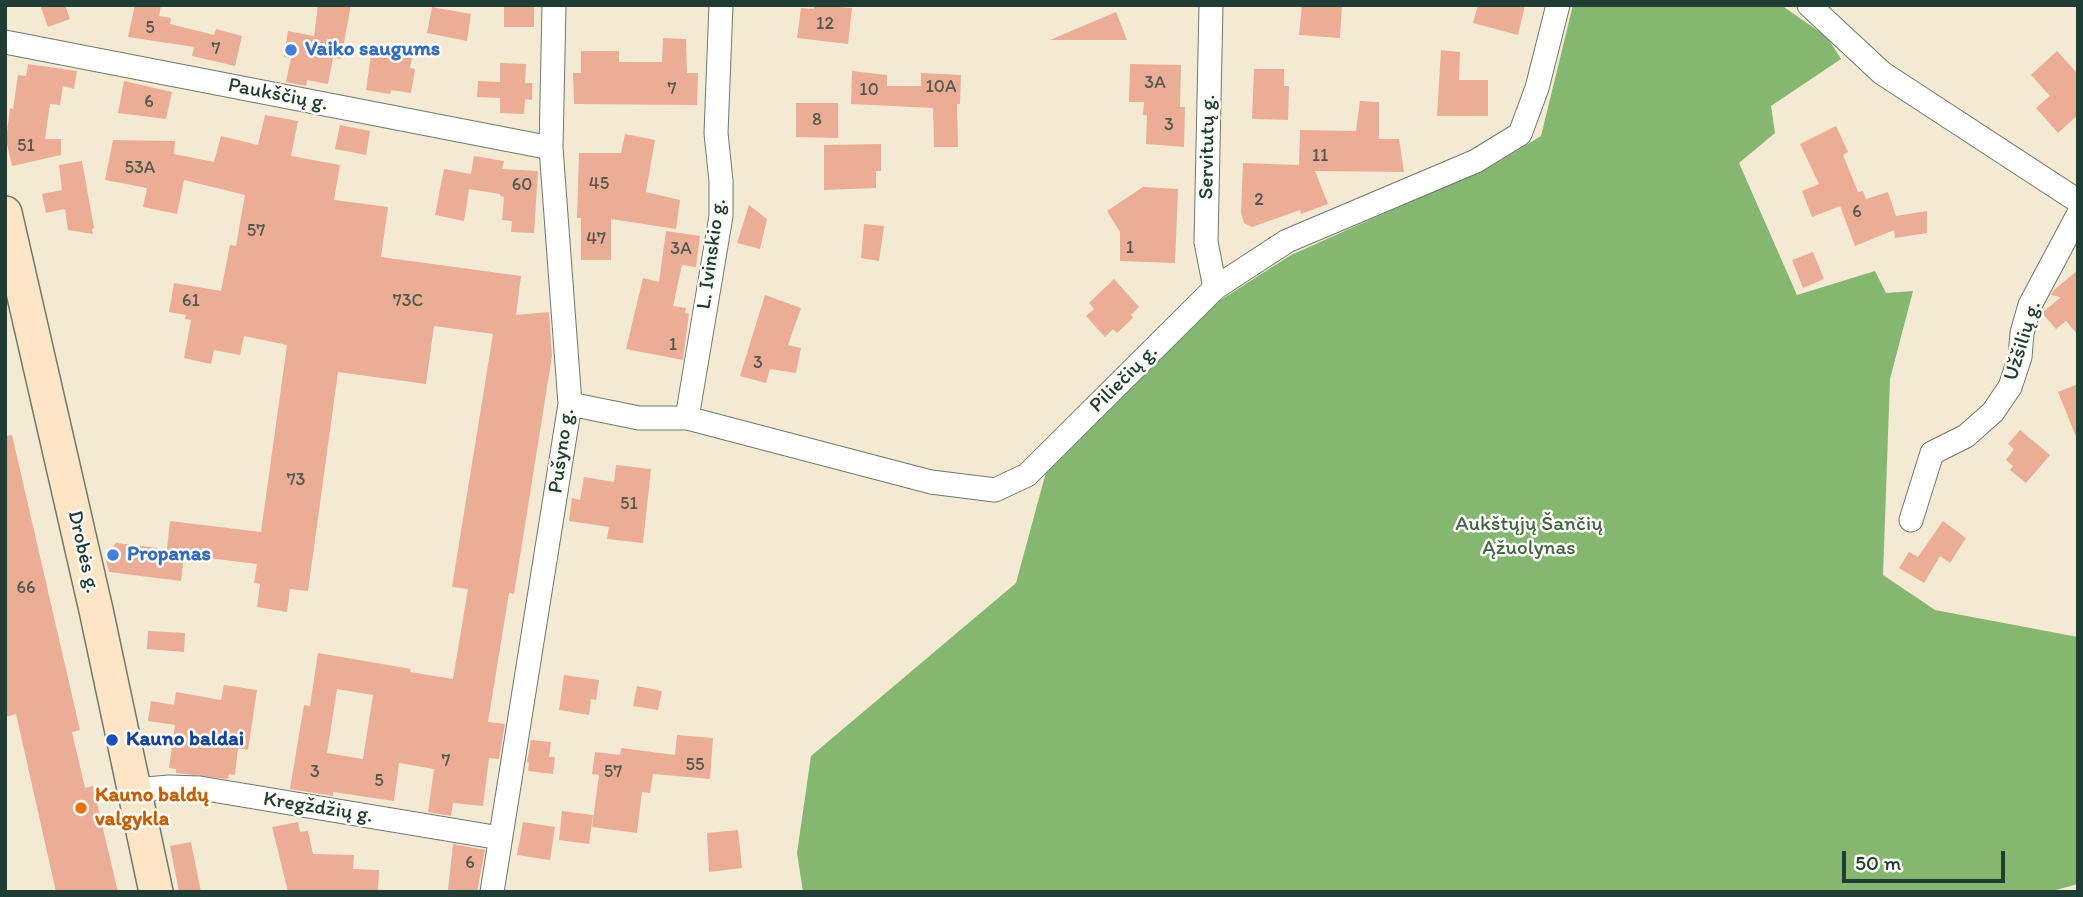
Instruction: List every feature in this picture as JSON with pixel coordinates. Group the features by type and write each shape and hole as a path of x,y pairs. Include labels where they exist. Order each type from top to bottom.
{"street":[{"name":"Pušyno g.","path":"492,892 570,404 551,148 555,5"},
{"name":"L. Ivinskio g.","path":"687,418 721,216 721,181 716,133 721,5"},
{"name":"Servitutų g.","path":"1211,5 1206,242 1215,288"},
{"name":"Piliečių g.","path":"570,404 639,418 687,418 931,482 995,489 1027,475 1215,288 1287,241 1476,161 1520,134 1537,88 1558,5"},
{"path":"1809,5 1882,73 2078,201"},
{"name":"Paukščių g.","path":"5,42 551,148"},
{"name":"Drobės g.","path":"5,213 96,610 156,892"},
{"name":"Užšilių g.","path":"1911,520 1932,453 1966,436 1993,412 2010,387 2020,358 2025,319 2030,305 2078,215"},
{"name":"Kregždžių g.","path":"135,790 200,788 500,838"}],"green space":[{"name":"Aukštųjų Šančių Ąžuolynas","path":"1573,5 1781,5 1827,37 1841,59 1771,106 1775,133 1739,163 1797,295 1875,271 1886,293 1913,291 1890,379 1883,575 1935,610 2078,637 2078,884 2048,892 803,892 797,853 811,756 1016,583 1046,472 1219,301 1291,255 1497,163 1541,136"}],"building":[{"path":"40,5 65,5 70,19 48,27"},
{"path":"135,5 161,5 159,16 171,18 170,24 214,35 216,29 242,36 235,66 192,56 194,47 128,37"},
{"path":"318,5 351,5 341,59 333,58 328,84 307,80 306,86 286,82 291,58 284,57 288,31 314,36"},
{"path":"504,5 534,5 534,27 504,27"},
{"path":"814,5 852,8 848,44 797,38 801,8 814,9"},
{"path":"1302,5 1342,5 1340,38 1299,35"},
{"path":"1478,5 1525,5 1518,35 1473,23"},
{"path":"432,7 471,14 467,41 427,33"},
{"path":"1116,12 1127,40 1050,40"},
{"path":"663,38 686,39 687,73 698,73 697,105 574,104 573,73 581,73 581,51 619,51 619,62 662,62"},
{"path":"396,50 413,53 410,68 415,69 411,93 391,90 390,94 366,90 371,55 395,59"},
{"path":"1441,50 1460,52 1459,80 1488,80 1488,116 1437,116"},
{"path":"2057,51 2078,74 2078,115 2058,133 2036,108 2050,96 2031,75"},
{"path":"500,63 526,64 525,83 532,83 532,100 525,99 524,114 500,113 500,98 477,97 478,81 500,82"},
{"path":"28,64 77,71 74,89 63,86 60,105 50,104 45,139 61,139 61,155 12,166 6,140 10,108 13,109 18,75 26,76"},
{"path":"1130,64 1181,65 1180,107 1185,107 1184,147 1146,144 1147,115 1143,115 1144,102 1129,102"},
{"path":"1254,69 1284,69 1284,86 1289,86 1288,120 1252,119"},
{"path":"852,71 887,75 887,86 921,86 921,73 961,75 960,104 957,104 958,147 934,147 933,108 851,104"},
{"path":"124,81 172,92 166,119 118,113"},
{"path":"1360,101 1379,102 1379,139 1399,139 1404,172 1315,171 1328,204 1301,214 1300,210 1252,227 1244,223 1241,213 1243,163 1299,165 1300,130 1356,131"},
{"path":"796,103 838,103 838,138 796,137"},
{"path":"265,115 298,121 291,156 340,165 334,200 388,207 381,257 521,276 516,315 549,312 552,356 514,594 509,593 488,722 505,724 499,759 489,758 483,806 453,803 451,816 428,812 434,769 399,763 394,801 290,789 304,705 310,706 318,653 453,679 468,589 452,587 493,334 434,326 426,384 338,372 308,591 290,589 287,612 257,607 260,584 254,583 257,564 184,555 181,581 109,572 105,556 116,543 167,549 170,521 261,532 287,345 244,336 240,355 214,350 211,364 184,358 191,320 185,319 186,315 169,312 174,283 221,291 230,245 236,246 245,195 184,180 177,214 143,207 147,188 105,180 113,140 175,141 174,154 214,162 221,136 258,145","holes":["337,689 373,695 363,759 327,753"]},
{"path":"340,125 370,131 366,155 335,149"},
{"path":"1836,126 1848,152 1843,155 1858,192 1863,191 1866,199 1888,192 1896,216 1927,211 1927,233 1895,238 1894,230 1855,246 1840,206 1812,217 1802,191 1819,184 1800,144"},
{"path":"625,134 655,140 646,192 680,200 676,229 611,219 611,260 581,260 581,218 577,218 579,153 621,153"},
{"path":"881,144 881,171 876,171 876,188 824,190 824,145"},
{"path":"474,156 504,161 502,169 538,171 534,233 511,232 512,221 502,220 504,197 500,194 469,189 464,221 435,215 444,169 471,174"},
{"path":"82,161 93,234 68,230 65,209 46,213 42,194 62,190 59,165"},
{"path":"1143,187 1178,189 1175,263 1120,261 1120,232 1107,211"},
{"path":"749,205 767,219 760,249 737,243"},
{"path":"864,224 884,226 879,261 861,258"},
{"path":"666,231 700,236 696,267 682,265 673,306 686,308 685,313 689,314 683,360 626,349 643,278 659,282"},
{"path":"1813,252 1824,279 1803,288 1792,260"},
{"path":"2078,270 2078,335 2066,321 2056,329 2042,313 2061,297 2051,295 2054,290"},
{"path":"1114,279 1139,307 1131,315 1133,318 1117,333 1113,329 1105,337 1086,316 1094,309 1089,303"},
{"path":"765,295 801,308 788,345 801,348 796,373 770,369 766,383 740,376"},
{"path":"2078,384 2078,439 2077,439 2058,392"},
{"path":"2020,430 2050,455 2026,483 2010,470 2013,466 2006,460 2014,449 2008,444"},
{"path":"12,435 80,730 72,732 85,788 93,786 118,892 56,892 16,714 5,717 5,436"},
{"path":"616,465 651,469 643,543 607,539 609,527 569,521 572,498 580,500 584,477 614,482"},
{"path":"1943,521 1966,538 1950,563 1940,556 1924,583 1899,568 1909,552 1918,557"},
{"path":"148,631 185,633 184,652 147,649"},
{"path":"564,675 599,680 596,700 591,699 589,715 559,710"},
{"path":"224,685 257,690 248,750 238,748 235,775 229,774 228,779 176,773 176,769 169,768 175,725 148,721 151,701 174,705 176,692 221,700"},
{"path":"637,686 662,691 658,710 633,706"},
{"path":"677,735 713,738 710,779 653,774 650,793 642,792 637,833 592,827 599,775 592,774 595,752 620,755 621,748 675,755"},
{"path":"531,740 551,742 549,757 555,757 553,774 528,771"},
{"path":"562,811 593,815 589,844 559,840"},
{"path":"298,822 300,832 308,831 313,854 354,855 353,869 379,870 378,892 288,892 272,827"},
{"path":"523,822 555,827 550,860 517,855"},
{"path":"738,830 742,868 709,872 707,833"},
{"path":"191,842 201,892 179,892 170,846"},
{"path":"453,844 485,850 477,892 448,890"}],"place":[{"name":"Vaiko saugums","path":"291,50"},
{"name":"Propanas","path":"113,555"},
{"name":"Kauno baldai","path":"112,740"},
{"name":"Kauno baldų valgykla","path":"81,808"}]}
